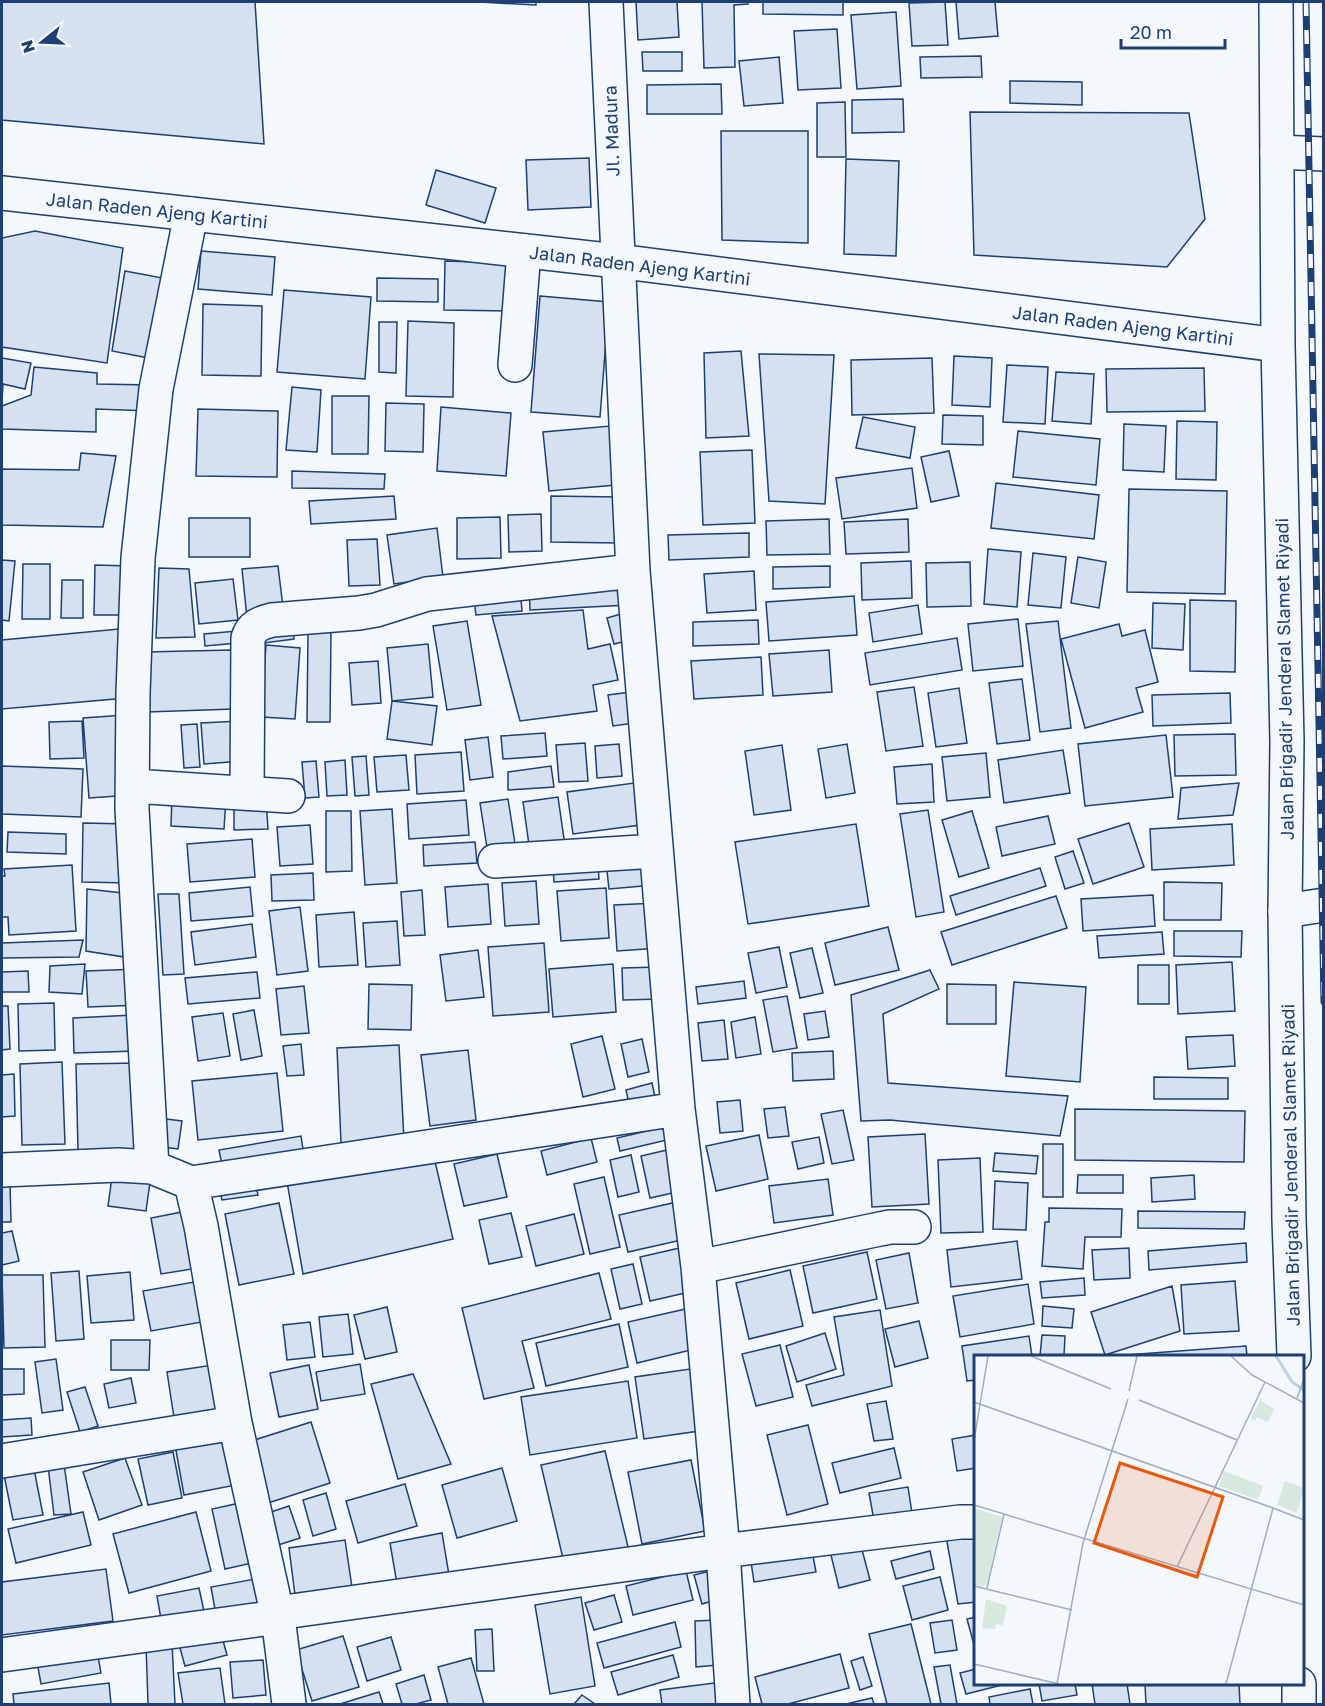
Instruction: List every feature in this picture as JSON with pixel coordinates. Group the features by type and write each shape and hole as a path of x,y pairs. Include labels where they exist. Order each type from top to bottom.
{"street":[{"name":"Jl. Madura","path":"606,2 633,571 678,1108 698,1267 723,1551 733,1704"},
{"name":"Jalan Brigadir Jenderal Slamet Riyadi","path":"1276,2 1278,345 1287,741 1289,1220 1294,1355"},
{"path":"1277,152 1323,154"},
{"name":"Jalan Raden Ajeng Kartini","path":"2,193 617,261 1278,345"},
{"path":"152,1167 133,786 133,693 138,558 156,389 190,214"},
{"path":"515,365 524,251"},
{"path":"248,793 248,638 252,629 259,624 272,620 367,612 427,594 633,571"},
{"path":"133,786 288,796"},
{"path":"495,861 656,851"},
{"path":"1286,911 1323,905"},
{"path":"2,1170 118,1165 152,1167 191,1183 678,1108"},
{"path":"191,1183 201,1226 235,1423 277,1615 289,1704"},
{"path":"698,1267 874,1230 914,1227"},
{"path":"2,1461 235,1423"},
{"path":"2,1655 723,1551 974,1522"},
{"path":"1299,1685 1299,1704"}],"building":[{"path":"2,2 255,2 264,144 2,120"},
{"path":"479,2 536,2 536,5"},
{"path":"636,2 677,2 679,37 638,40"},
{"path":"702,2 748,2 748,4 734,5 735,67 704,68"},
{"path":"763,2 843,2 843,15 763,14"},
{"path":"945,2 948,45 912,46 909,3"},
{"path":"956,2 995,2 998,36 959,39"},
{"path":"896,12 901,86 857,89 851,15"},
{"path":"837,29 841,88 798,90 794,31"},
{"path":"642,52 682,52 682,71 643,71"},
{"path":"981,56 982,77 921,78 920,57"},
{"path":"779,57 783,103 744,106 739,61"},
{"path":"1010,81 1082,82 1082,105 1010,103"},
{"path":"721,84 722,114 647,114 647,85"},
{"path":"903,99 904,132 852,133 852,100"},
{"path":"845,102 846,157 817,157 817,103"},
{"path":"970,112 1189,113 1205,219 1167,267 974,255"},
{"path":"721,131 808,131 808,243 722,240"},
{"path":"589,158 591,207 528,210 526,160"},
{"path":"846,159 899,161 896,256 844,254"},
{"path":"436,170 496,188 485,223 426,205"},
{"path":"35,231 123,248 107,363 2,347 2,238"},
{"path":"201,251 275,257 272,295 198,289"},
{"path":"445,261 513,263 512,311 444,310"},
{"path":"125,271 168,279 154,359 112,351"},
{"path":"377,278 438,279 438,302 377,301"},
{"path":"284,290 371,297 365,379 277,372"},
{"path":"540,296 609,302 600,417 531,412"},
{"path":"203,304 262,306 261,376 202,375"},
{"path":"408,321 454,323 453,397 406,396"},
{"path":"379,322 397,322 396,373 379,372"},
{"path":"741,351 749,436 706,438 704,353"},
{"path":"759,354 834,355 825,504 769,501"},
{"path":"954,356 992,358 990,407 952,405"},
{"path":"2,358 31,363 25,389 3,384 2,399"},
{"path":"932,358 934,413 852,415 851,360"},
{"path":"1007,365 1048,367 1045,424 1003,422"},
{"path":"34,367 97,373 97,384 151,385 150,411 96,409 96,432 2,429 2,406 31,395"},
{"path":"1204,368 1205,411 1107,412 1106,369"},
{"path":"1056,372 1094,374 1091,424 1052,421"},
{"path":"292,387 321,390 317,452 286,450"},
{"path":"332,396 369,396 368,454 332,454"},
{"path":"386,403 424,404 423,452 385,451"},
{"path":"441,407 511,413 506,476 437,471"},
{"path":"198,409 278,411 277,477 196,476"},
{"path":"943,415 983,416 983,445 942,444"},
{"path":"863,417 915,427 910,458 856,448"},
{"path":"1177,421 1217,422 1216,480 1176,479"},
{"path":"1124,424 1166,426 1164,472 1123,470"},
{"path":"611,426 616,485 549,491 543,432"},
{"path":"1018,431 1100,439 1096,485 1013,477"},
{"path":"752,450 755,523 703,525 700,452"},
{"path":"949,451 959,496 931,502 921,457"},
{"path":"81,453 116,456 103,527 2,525 2,469 79,470"},
{"path":"912,468 917,508 842,519 836,478"},
{"path":"292,471 385,474 384,489 292,488"},
{"path":"996,483 1099,495 1094,539 991,528"},
{"path":"1129,489 1227,491 1225,594 1127,592"},
{"path":"394,496 396,519 311,524 309,501"},
{"path":"551,496 618,497 618,543 551,542"},
{"path":"541,514 542,551 509,552 508,515"},
{"path":"500,517 501,558 457,559 457,518"},
{"path":"189,518 250,518 250,557 189,557"},
{"path":"829,519 830,554 767,555 766,521"},
{"path":"908,519 909,552 846,554 844,522"},
{"path":"437,528 443,577 394,584 387,535"},
{"path":"749,533 749,557 669,560 668,535"},
{"path":"377,539 380,585 349,586 347,540"},
{"path":"988,549 1021,552 1017,607 984,604"},
{"path":"1033,553 1066,557 1061,608 1028,605"},
{"path":"1078,557 1106,562 1099,608 1071,603"},
{"path":"2,560 15,561 9,621 2,620"},
{"path":"911,561 912,598 862,600 861,563"},
{"path":"970,562 971,606 927,607 926,563"},
{"path":"23,564 50,564 50,619 22,619"},
{"path":"95,565 130,566 130,615 94,615"},
{"path":"278,566 284,615 247,618 242,569"},
{"path":"830,566 830,587 773,589 773,567"},
{"path":"159,568 189,569 195,637 156,638"},
{"path":"754,571 756,610 707,613 704,574"},
{"path":"233,579 238,620 199,624 195,583"},
{"path":"627,579 629,605 530,610 529,585"},
{"path":"62,580 83,580 83,618 61,618"},
{"path":"520,587 522,611 476,615 473,591"},
{"path":"854,596 857,635 769,641 766,602"},
{"path":"1190,600 1236,601 1235,672 1190,671"},
{"path":"1153,603 1185,604 1183,650 1152,648"},
{"path":"918,605 922,634 873,642 869,613"},
{"path":"583,610 588,649 610,644 618,680 593,685 597,711 520,721 492,616"},
{"path":"628,612 635,639 614,644 607,618"},
{"path":"1018,619 1023,666 973,671 968,624"},
{"path":"758,620 759,644 693,646 693,622"},
{"path":"467,621 481,705 447,710 433,626"},
{"path":"1058,621 1071,728 1040,732 1026,624"},
{"path":"1119,624 1122,636 1145,630 1158,682 1136,688 1143,712 1085,728 1061,639"},
{"path":"292,625 294,639 264,643 262,628"},
{"path":"119,629 126,698 2,709 2,640"},
{"path":"237,631 238,643 205,646 204,634"},
{"path":"308,631 331,631 330,722 307,722"},
{"path":"957,638 962,670 870,685 865,653"},
{"path":"428,644 433,697 392,701 387,648"},
{"path":"266,645 300,648 295,719 261,717"},
{"path":"232,650 234,709 147,712 145,652"},
{"path":"829,650 832,692 773,696 769,654"},
{"path":"761,657 763,695 694,699 691,661"},
{"path":"378,661 381,703 352,705 349,663"},
{"path":"1022,679 1030,740 997,744 989,683"},
{"path":"914,687 923,746 886,751 877,692"},
{"path":"959,688 967,743 936,747 928,693"},
{"path":"638,691 641,722 613,726 608,695"},
{"path":"1230,693 1231,723 1153,726 1152,695"},
{"path":"392,701 437,706 432,745 387,739"},
{"path":"125,715 131,795 89,798 83,718"},
{"path":"82,721 84,758 50,759 49,722"},
{"path":"240,721 243,761 204,764 201,723"},
{"path":"197,724 200,767 184,768 181,725"},
{"path":"545,733 547,756 503,759 501,736"},
{"path":"1235,734 1236,775 1175,776 1174,735"},
{"path":"1166,735 1173,797 1085,806 1078,744"},
{"path":"488,737 493,777 470,780 465,740"},
{"path":"585,743 588,781 559,782 556,745"},
{"path":"619,744 622,776 597,778 595,746"},
{"path":"847,744 855,793 826,798 818,749"},
{"path":"782,745 791,810 754,815 745,751"},
{"path":"1063,750 1070,793 1004,803 998,760"},
{"path":"461,752 464,791 417,794 415,755"},
{"path":"986,753 990,797 947,801 942,757"},
{"path":"406,755 409,790 377,792 374,757"},
{"path":"366,756 369,795 355,796 352,757"},
{"path":"345,760 347,795 327,796 325,762"},
{"path":"316,761 319,797 305,798 302,762"},
{"path":"932,764 934,802 897,804 894,767"},
{"path":"2,766 83,769 81,817 2,814"},
{"path":"551,766 554,787 508,790 508,772"},
{"path":"642,782 648,824 573,834 567,792"},
{"path":"1239,783 1233,815 1178,819 1181,788"},
{"path":"172,795 226,798 224,829 171,826"},
{"path":"558,797 565,846 530,852 523,802"},
{"path":"266,799 268,829 234,830 234,800"},
{"path":"508,799 516,850 488,854 480,803"},
{"path":"466,800 469,835 409,839 407,804"},
{"path":"392,809 397,883 365,885 360,811"},
{"path":"928,810 944,912 916,917 900,814"},
{"path":"326,811 351,811 352,871 326,872"},
{"path":"972,811 989,868 959,877 942,820"},
{"path":"1048,816 1055,844 1002,856 996,827"},
{"path":"83,823 129,824 129,883 82,882"},
{"path":"1129,823 1144,867 1093,884 1078,839"},
{"path":"856,824 869,906 748,924 735,842"},
{"path":"1232,824 1234,865 1152,870 1150,829"},
{"path":"310,825 313,864 280,866 277,827"},
{"path":"8,832 66,834 66,854 7,852"},
{"path":"252,839 255,877 190,882 187,844"},
{"path":"475,842 477,863 424,866 423,845"},
{"path":"1073,851 1084,883 1065,889 1055,857"},
{"path":"651,858 654,885 609,889 606,862"},
{"path":"598,864 599,879 554,882 553,867"},
{"path":"72,865 76,931 9,935 8,917 2,917 4,869"},
{"path":"1040,868 1046,886 956,915 950,896"},
{"path":"313,873 314,900 272,901 271,875"},
{"path":"536,881 539,924 505,926 502,883"},
{"path":"1164,882 1222,883 1221,920 1164,920"},
{"path":"488,884 491,924 448,927 445,887"},
{"path":"250,887 253,916 191,921 189,893"},
{"path":"606,888 609,938 561,941 557,891"},
{"path":"87,889 132,894 137,959 86,951"},
{"path":"422,890 425,935 404,936 401,892"},
{"path":"158,894 179,894 184,974 163,975"},
{"path":"1153,895 1155,926 1083,931 1081,899"},
{"path":"1056,896 1067,928 952,965 941,932"},
{"path":"657,903 660,948 617,951 614,905"},
{"path":"300,907 308,971 277,975 269,911"},
{"path":"354,912 358,965 319,967 316,915"},
{"path":"397,921 400,965 366,967 363,923"},
{"path":"252,924 256,957 195,965 191,932"},
{"path":"888,927 899,970 835,985 825,943"},
{"path":"1174,931 1242,931 1241,957 1174,956"},
{"path":"1162,932 1164,954 1099,958 1097,936"},
{"path":"83,940 79,957 2,958 2,943"},
{"path":"544,943 549,1012 493,1016 488,947"},
{"path":"779,947 787,987 756,993 748,953"},
{"path":"812,948 823,993 800,998 790,953"},
{"path":"478,950 484,997 446,1001 440,955"},
{"path":"1232,962 1235,1011 1178,1014 1176,965"},
{"path":"85,964 82,994 49,992 50,966"},
{"path":"613,964 616,1012 553,1017 549,969"},
{"path":"1138,965 1169,965 1169,1004 1138,1004"},
{"path":"660,967 662,999 623,1000 622,968"},
{"path":"139,969 141,1005 88,1007 86,971"},
{"path":"930,970 939,989 883,1014 888,1083 1068,1096 1060,1136 890,1120 861,1121 851,995"},
{"path":"28,971 29,992 2,992 2,972"},
{"path":"257,972 260,998 188,1004 185,978"},
{"path":"744,981 746,998 698,1004 696,987"},
{"path":"1014,982 1086,987 1080,1082 1006,1076"},
{"path":"369,984 412,985 411,1030 368,1029"},
{"path":"947,984 996,985 996,1024 947,1024"},
{"path":"304,986 309,1033 281,1035 276,989"},
{"path":"787,996 797,1048 773,1052 763,1000"},
{"path":"54,1003 55,1050 19,1051 18,1004"},
{"path":"2,1006 8,1006 10,1049 2,1050"},
{"path":"254,1010 262,1056 241,1060 233,1014"},
{"path":"825,1011 829,1037 808,1040 804,1014"},
{"path":"223,1013 230,1056 198,1061 192,1017"},
{"path":"134,1015 136,1051 74,1053 73,1018"},
{"path":"755,1017 761,1054 736,1058 731,1022"},
{"path":"724,1020 728,1059 702,1061 698,1023"},
{"path":"1233,1035 1235,1066 1188,1069 1186,1037"},
{"path":"602,1036 615,1089 583,1097 571,1044"},
{"path":"642,1039 649,1072 628,1077 621,1044"},
{"path":"301,1044 304,1075 287,1076 283,1046"},
{"path":"399,1045 404,1140 341,1143 337,1048"},
{"path":"468,1050 476,1120 430,1126 421,1055"},
{"path":"833,1051 834,1079 793,1081 792,1053"},
{"path":"62,1062 65,1144 22,1145 20,1064"},
{"path":"140,1063 142,1149 78,1150 76,1064"},
{"path":"277,1073 283,1131 198,1140 192,1081"},
{"path":"14,1074 15,1116 2,1117 2,1075"},
{"path":"1154,1077 1228,1078 1228,1099 1154,1099"},
{"path":"652,1083 656,1102 630,1108 626,1090"},
{"path":"740,1100 743,1131 720,1133 717,1102"},
{"path":"785,1107 789,1136 768,1138 764,1109"},
{"path":"1075,1109 1245,1111 1244,1162 1075,1160"},
{"path":"843,1110 854,1160 832,1164 821,1114"},
{"path":"166,1119 182,1121 178,1149 163,1147"},
{"path":"668,1126 671,1139 620,1151 617,1138"},
{"path":"925,1134 929,1204 872,1207 868,1137"},
{"path":"759,1135 768,1179 716,1191 706,1146"},
{"path":"301,1136 304,1156 223,1170 219,1150"},
{"path":"819,1137 824,1163 798,1169 792,1142"},
{"path":"591,1138 597,1162 547,1175 541,1151"},
{"path":"1043,1144 1063,1144 1063,1197 1043,1197"},
{"path":"667,1150 677,1192 650,1198 641,1156"},
{"path":"995,1153 1038,1156 1036,1174 993,1171"},
{"path":"497,1154 507,1197 464,1206 454,1164"},
{"path":"631,1155 639,1192 618,1197 610,1160"},
{"path":"434,1157 453,1239 303,1274 286,1176"},
{"path":"980,1158 983,1232 941,1233 938,1160"},
{"path":"1078,1175 1123,1175 1123,1193 1077,1193"},
{"path":"1194,1175 1195,1199 1152,1202 1151,1178"},
{"path":"112,1177 150,1182 146,1211 108,1206"},
{"path":"604,1177 620,1247 590,1254 574,1184"},
{"path":"828,1179 833,1215 774,1223 769,1186"},
{"path":"255,1180 258,1195 222,1200 219,1187"},
{"path":"995,1181 1028,1183 1026,1230 993,1229"},
{"path":"2,1183 10,1183 11,1222 2,1222"},
{"path":"677,1202 686,1239 628,1252 619,1215"},
{"path":"279,1203 294,1274 239,1285 225,1214"},
{"path":"1049,1208 1122,1209 1121,1237 1085,1237 1083,1269 1042,1266 1045,1222 1049,1222"},
{"path":"1138,1211 1245,1212 1244,1229 1138,1228"},
{"path":"182,1212 192,1269 161,1274 151,1218"},
{"path":"511,1213 522,1257 489,1264 479,1220"},
{"path":"574,1214 584,1254 536,1266 526,1226"},
{"path":"12,1231 19,1261 2,1265 2,1233"},
{"path":"1017,1241 1022,1279 951,1287 947,1250"},
{"path":"1246,1243 1247,1262 1149,1270 1148,1251"},
{"path":"684,1247 694,1291 650,1301 640,1257"},
{"path":"1129,1248 1130,1278 1094,1280 1092,1250"},
{"path":"867,1252 877,1299 813,1313 803,1266"},
{"path":"909,1253 918,1303 886,1309 876,1260"},
{"path":"633,1264 642,1304 620,1309 611,1269"},
{"path":"790,1270 803,1326 749,1339 736,1283"},
{"path":"79,1271 84,1339 56,1341 51,1273"},
{"path":"130,1272 134,1320 91,1323 87,1276"},
{"path":"599,1273 611,1319 522,1341 534,1388 484,1399 462,1308"},
{"path":"2,1275 43,1275 45,1347 4,1348"},
{"path":"1084,1278 1085,1295 1042,1298 1040,1282"},
{"path":"1235,1281 1239,1331 1184,1334 1181,1285"},
{"path":"194,1282 202,1322 151,1331 143,1291"},
{"path":"1028,1284 1034,1324 960,1337 953,1296"},
{"path":"1172,1286 1180,1331 1105,1355 1091,1312"},
{"path":"1043,1306 1074,1309 1072,1328 1042,1326"},
{"path":"387,1307 397,1352 365,1359 354,1315"},
{"path":"690,1308 699,1348 637,1363 628,1322"},
{"path":"880,1310 892,1386 812,1406 806,1385 844,1375 834,1317"},
{"path":"348,1314 353,1354 323,1357 319,1317"},
{"path":"919,1321 928,1358 895,1367 885,1329"},
{"path":"310,1322 315,1357 287,1360 283,1325"},
{"path":"619,1324 628,1367 546,1386 536,1343"},
{"path":"825,1333 836,1369 797,1382 786,1346"},
{"path":"1042,1335 1065,1336 1064,1355 1040,1355"},
{"path":"1029,1336 1032,1355 974,1355 974,1380 967,1381 962,1346"},
{"path":"111,1340 150,1340 149,1370 111,1370"},
{"path":"780,1345 793,1397 756,1406 742,1354"},
{"path":"1246,1346 1247,1355 1126,1355"},
{"path":"56,1359 63,1410 42,1413 35,1362"},
{"path":"360,1364 365,1394 321,1401 316,1372"},
{"path":"213,1365 221,1417 175,1424 167,1372"},
{"path":"309,1365 318,1409 279,1417 270,1373"},
{"path":"697,1368 706,1430 644,1439 635,1377"},
{"path":"2,1369 24,1369 24,1394 2,1395"},
{"path":"413,1374 451,1464 398,1479 371,1384"},
{"path":"131,1378 136,1403 109,1408 104,1384"},
{"path":"628,1381 637,1438 530,1455 521,1397"},
{"path":"85,1387 98,1426 80,1432 67,1392"},
{"path":"886,1401 893,1439 874,1441 867,1404"},
{"path":"31,1418 32,1435 2,1437 2,1420"},
{"path":"311,1422 330,1483 268,1503 248,1442"},
{"path":"808,1425 828,1504 787,1515 767,1435"},
{"path":"232,1434 241,1484 184,1495 175,1445"},
{"path":"974,1435 974,1468 957,1471 952,1439"},
{"path":"894,1448 901,1478 840,1493 832,1463"},
{"path":"605,1451 629,1551 565,1567 541,1465"},
{"path":"173,1452 182,1498 148,1505 138,1459"},
{"path":"125,1458 142,1505 99,1520 83,1472"},
{"path":"691,1460 705,1531 642,1544 628,1472"},
{"path":"64,1464 71,1514 54,1515 48,1466"},
{"path":"502,1468 517,1521 457,1538 442,1485"},
{"path":"34,1469 43,1515 13,1520 4,1475"},
{"path":"405,1484 417,1526 358,1543 346,1501"},
{"path":"908,1487 913,1520 875,1526 869,1493"},
{"path":"326,1493 336,1529 313,1536 303,1500"},
{"path":"240,1503 252,1563 225,1569 212,1509"},
{"path":"289,1506 300,1538 278,1545 268,1513"},
{"path":"83,1512 91,1545 16,1563 8,1529"},
{"path":"196,1512 211,1571 129,1593 113,1534"},
{"path":"974,1531 974,1602 958,1604 946,1536"},
{"path":"442,1533 449,1575 397,1584 390,1543"},
{"path":"345,1540 353,1594 296,1603 289,1548"},
{"path":"860,1542 870,1580 839,1588 830,1551"},
{"path":"812,1551 816,1572 754,1582 751,1562"},
{"path":"930,1551 934,1569 896,1579 891,1561"},
{"path":"106,1569 113,1621 2,1635 2,1582"},
{"path":"714,1570 722,1598 702,1604 694,1575"},
{"path":"686,1571 693,1600 633,1615 626,1586"},
{"path":"940,1577 948,1610 912,1620 903,1586"},
{"path":"255,1579 260,1606 216,1615 211,1587"},
{"path":"199,1588 205,1616 162,1625 157,1596"},
{"path":"614,1595 622,1622 594,1630 585,1603"},
{"path":"581,1597 595,1686 550,1694 535,1605"},
{"path":"974,1617 974,1645 967,1619"},
{"path":"717,1620 718,1665 696,1667 695,1621"},
{"path":"952,1620 957,1650 935,1653 930,1623"},
{"path":"675,1622 681,1647 604,1668 597,1643"},
{"path":"911,1624 931,1704 887,1704 869,1634"},
{"path":"492,1629 494,1671 477,1671 475,1630"},
{"path":"220,1630 227,1655 185,1666 178,1641"},
{"path":"343,1636 359,1687 312,1701 296,1650"},
{"path":"391,1637 401,1670 367,1681 357,1647"},
{"path":"172,1643 175,1704 148,1704 146,1644"},
{"path":"97,1651 101,1673 41,1684 37,1662"},
{"path":"840,1654 849,1688 788,1704 762,1704 755,1677"},
{"path":"673,1655 679,1677 618,1695 611,1672"},
{"path":"863,1657 872,1686 860,1690 851,1661"},
{"path":"471,1658 484,1704 448,1704 438,1667"},
{"path":"263,1660 266,1695 233,1698 230,1662"},
{"path":"950,1665 957,1704 941,1704 934,1667"},
{"path":"220,1668 225,1704 183,1704 178,1673"},
{"path":"974,1670 974,1685 1002,1685 966,1694 960,1673"},
{"path":"424,1675 431,1700 416,1704 402,1704 396,1684"},
{"path":"722,1682 726,1704 662,1704 660,1690"},
{"path":"109,1683 111,1704 14,1704 13,1694"},
{"path":"1039,1685 1075,1685 1077,1695 1042,1701"},
{"path":"1092,1685 1127,1685 1130,1704 1095,1704"},
{"path":"1145,1685 1239,1685 1240,1704 1146,1704"},
{"path":"1030,1689 1033,1704 990,1704 989,1697"},
{"path":"379,1692 383,1704 340,1704"},
{"path":"582,1695 595,1704 574,1704"},
{"path":"872,1698 874,1704 846,1704"}],"railway":[{"path":"1306,2 1324,1002"}]}
